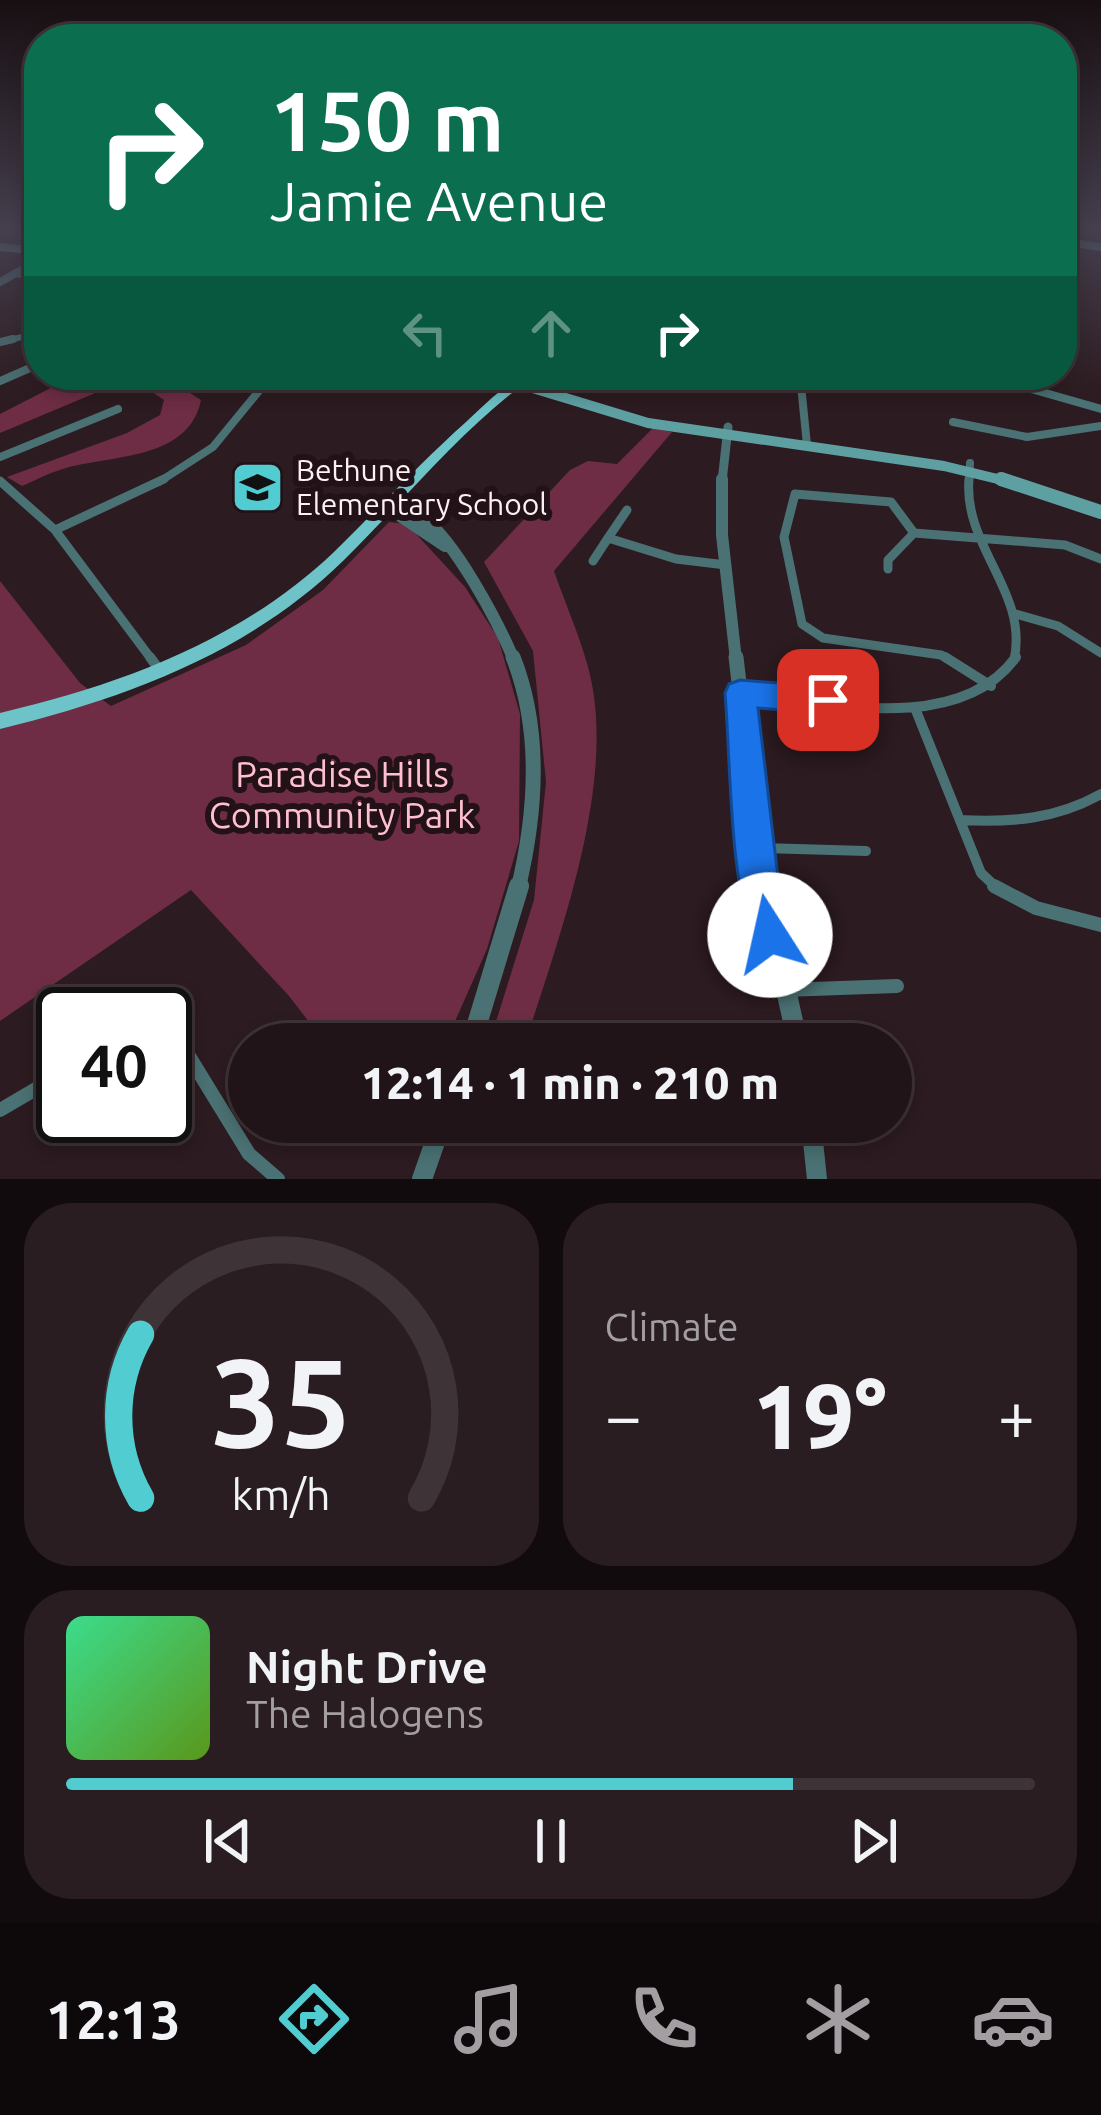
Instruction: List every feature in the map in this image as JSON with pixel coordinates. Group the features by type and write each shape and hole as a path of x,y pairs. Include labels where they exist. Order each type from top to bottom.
{"main road":[{"path":"0,721 71,704 160,671 269,613 320,575 433,456 507,390"},
{"path":"554,390 619,416 970,467 1101,508"}],"street":[{"path":"56,530 208,451 230,430 254,390"},
{"path":"801,390 806,441"},
{"path":"1023,390 1101,409"},
{"path":"0,458 118,409"},
{"path":"953,422 1003,435 1042,436 1101,426"},
{"path":"728,430 720,499 726,565 762,888 793,1023"},
{"path":"1042,436 1055,449"},
{"path":"740,693 915,708 957,702 991,686 1015,654 1016,614 969,509 970,467"},
{"path":"0,481 56,530 160,671"},
{"path":"991,686 941,655 823,638 802,624 784,537 795,494 891,502 914,533 1065,545 1101,559"},
{"path":"386,506 391,513 415,522 431,542 445,546 501,623 525,692 537,765 530,840 514,916 478,1023"},
{"path":"593,561 627,510"},
{"path":"888,569 888,560 914,533"},
{"path":"608,538 676,559 726,565"},
{"path":"1016,614 1058,626 1101,653"},
{"path":"915,708 981,873 1014,903 1101,925"},
{"path":"960,820 998,823 1040,818 1101,794"},
{"path":"759,848 866,851"},
{"path":"784,990 898,986"},
{"path":"192,1061 249,1154 278,1179"},
{"path":"0,1110 36,1089"},
{"path":"422,1179 435,1143"},
{"path":"814,1143 818,1179"}],"green space":[{"path":"47,390 102,390 0,433 0,414"},
{"path":"149,390 185,390 201,400 194,420 165,444 66,468 22,486 7,477 127,433 160,415 164,400"},
{"path":"653,428 672,432 554,571 588,667 596,711 591,807 568,907 532,1023 496,1023 534,900 546,782 533,651 484,562 570,470 588,461 617,464"},
{"name":"Paradise Hills Community Park","path":"389,522 407,524 465,587 498,638 520,714 519,841 487,949 454,1023 310,1023 191,890 50,987 36,987 36,996 0,1021 0,581 80,683 111,706 246,645 323,590"}],"place":[{"name":"Bethune Elementary School","path":"257,487"}],"route":[{"path":"770,935 758,869 740,693 828,700"}]}
